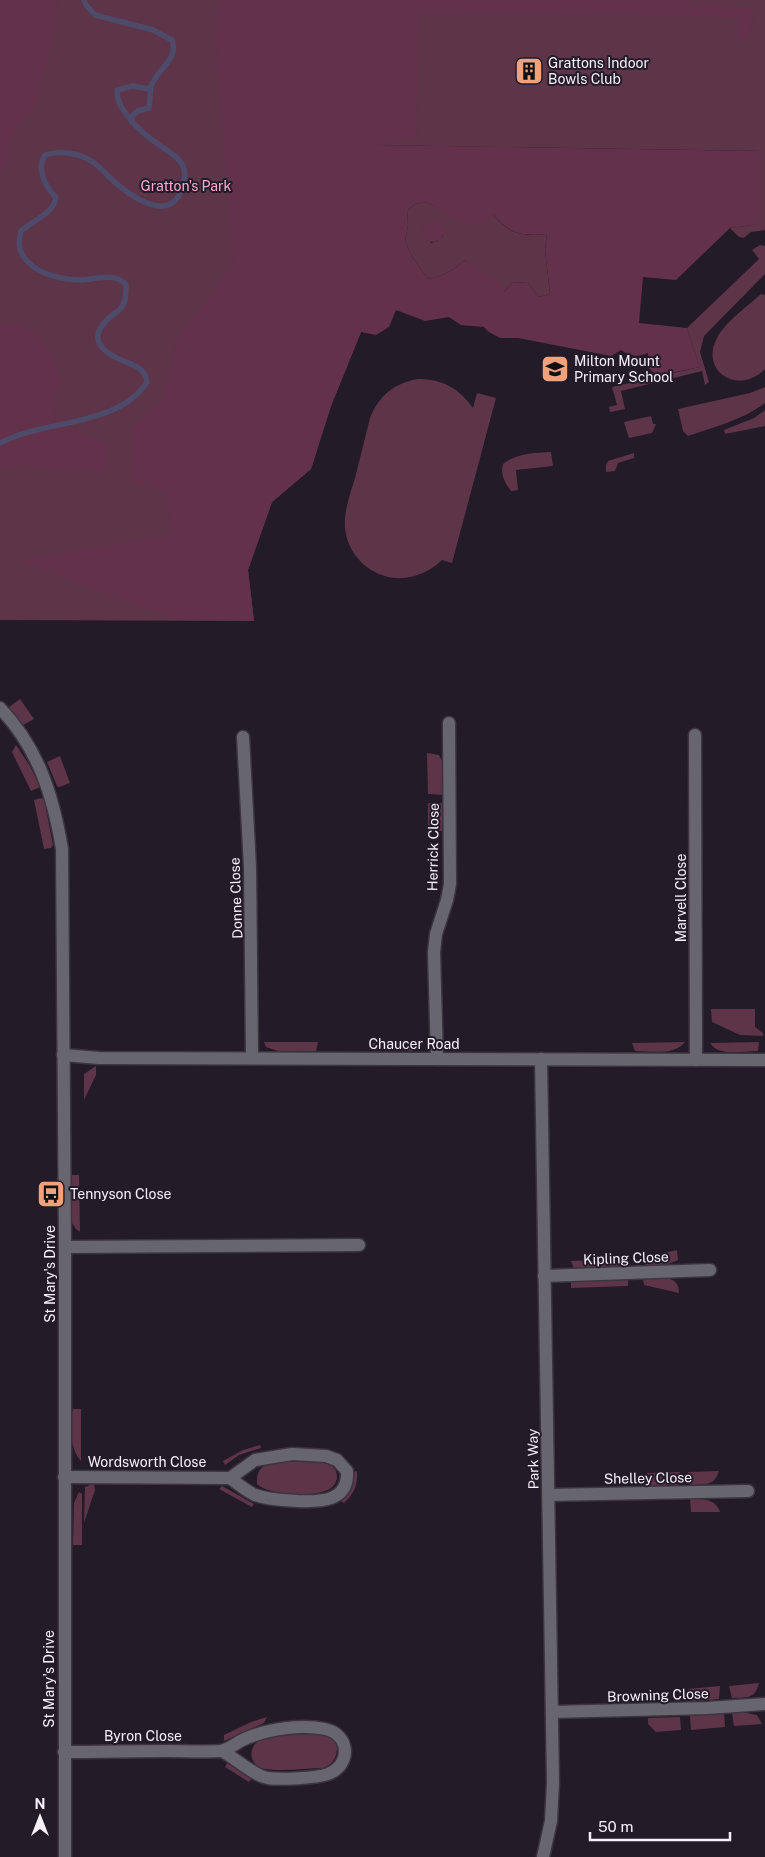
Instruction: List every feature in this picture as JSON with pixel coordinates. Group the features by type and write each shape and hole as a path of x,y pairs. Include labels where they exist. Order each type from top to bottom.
{"street":[{"name":"St Mary's Drive","path":"0,708 9,717 31,750 47,781 57,816 62,849 65,1247 64,1857"},
{"name":"Herrick Close","path":"437,1058 434,952 436,934 450,884 449,724"},
{"name":"Marvell Close","path":"695,735 696,1060"},
{"name":"Donne Close","path":"243,737 250,867 252,1058"},
{"name":"Chaucer Road","path":"63,1056 100,1058 765,1060"},
{"name":"Park Way","path":"541,1059 553,1802 543,1857"},
{"path":"65,1247 359,1245"},
{"name":"Kipling Close","path":"544,1276 710,1270"},
{"path":"292,1454 312,1454 337,1460 347,1471 348,1481 343,1489 334,1497 324,1501 299,1501 274,1500 256,1495 230,1478 255,1460 292,1454"},
{"name":"Wordsworth Close","path":"64,1477 230,1478"},
{"name":"Shelley Close","path":"549,1495 748,1491"},
{"name":"Browning Close","path":"552,1712 708,1708 765,1704"},
{"name":"Byron Close","path":"64,1752 222,1751 260,1732 307,1727 334,1731 345,1744 343,1760 334,1771 320,1776 299,1778 268,1778 259,1775 222,1751"}],"green space":[{"name":"Gratton's Park","path":"0,0 765,0 765,230 751,232 744,238 739,237 730,228 753,225 760,151 372,145 370,310 331,406 311,469 272,502 248,570 254,621 0,620"},
{"path":"427,202 441,209 493,214 505,226 517,233 530,235 547,234 545,250 550,294 539,297 528,283 513,282 504,292 465,260 448,272 428,279 412,257 405,241 408,225 407,211 415,204","holes":["429,221 436,221 442,225 443,236 438,241 431,243 424,225"]},
{"path":"760,245 765,246 765,274 704,336 700,352 709,382 705,385 702,371 621,391 625,409 610,412 609,407 617,405 612,387 700,367 687,328 759,259 752,250"},
{"path":"761,294 765,295 765,369 755,377 734,380 717,370 713,361 713,350 717,338 725,326"},
{"path":"418,379 427,379 449,386 462,395 473,408 477,393 496,398 452,563 442,560 422,573 406,578 398,578 382,575 366,566 360,560 350,546 345,528 345,519 370,418 374,410 383,397 395,387"},
{"path":"765,387 765,403 747,414 728,423 688,436 683,431 678,409 750,393"},
{"path":"765,410 765,426 725,434 724,430 754,418"},
{"path":"651,416 653,424 656,424 652,433 629,438 624,422"},
{"path":"551,452 553,466 516,470 518,490 511,491 505,482 503,464 508,460 532,453"},
{"path":"634,453 634,458 618,463 615,471 606,472 608,461"},
{"path":"20,699 34,719 23,725 9,707"},
{"path":"16,745 30,766 40,787 31,791 12,752"},
{"path":"427,753 439,755 442,761 444,795 428,794"},
{"path":"60,756 70,783 59,787 47,762"},
{"path":"44,799 53,845 51,848 44,849 34,800"},
{"path":"428,803 442,803 442,831 430,831 428,829"},
{"path":"711,1009 755,1009 755,1027 763,1033 763,1036 740,1035 712,1022"},
{"path":"264,1042 318,1042 316,1051 278,1051 266,1047"},
{"path":"685,1042 675,1049 662,1052 635,1051 632,1043"},
{"path":"759,1042 758,1051 739,1052 725,1052 710,1043"},
{"path":"370,1043 424,1043 417,1050 411,1051 372,1050"},
{"path":"96,1066 96,1075 84,1100 84,1074"},
{"path":"71,1175 79,1175 80,1232 72,1223"},
{"path":"677,1250 678,1260 666,1265 645,1265 643,1258"},
{"path":"627,1259 627,1266 574,1268 571,1261"},
{"path":"665,1278 675,1282 679,1293 644,1285 643,1279"},
{"path":"628,1280 628,1286 571,1288 571,1282"},
{"path":"73,1409 81,1409 81,1461 72,1443 71,1422"},
{"path":"260,1445 261,1448 239,1455 225,1465 223,1461 243,1450"},
{"path":"279,1462 320,1462 330,1465 336,1472 337,1478 334,1485 325,1491 305,1494 282,1493 263,1488 257,1484 258,1475 265,1465"},
{"path":"357,1471 355,1489 344,1503 341,1501 352,1486 354,1472"},
{"path":"719,1471 714,1480 708,1484 690,1485 688,1472"},
{"path":"680,1472 678,1485 647,1486 647,1473"},
{"path":"94,1483 95,1490 84,1523 85,1487"},
{"path":"222,1486 254,1504 252,1507 219,1489"},
{"path":"79,1492 82,1494 82,1545 73,1545 74,1503"},
{"path":"690,1499 704,1499 712,1502 718,1507 720,1512 691,1512"},
{"path":"759,1683 752,1695 732,1698 729,1686"},
{"path":"720,1686 719,1699 689,1702 688,1689"},
{"path":"742,1712 757,1715 762,1724 734,1726 732,1713"},
{"path":"724,1713 725,1727 691,1730 690,1716"},
{"path":"267,1717 264,1723 224,1741 224,1735 251,1722"},
{"path":"680,1717 681,1730 656,1732 648,1724 648,1718"},
{"path":"322,1734 334,1740 337,1746 334,1759 324,1768 272,1770 259,1767 252,1760 253,1747 264,1738 270,1736"},
{"path":"227,1763 252,1778 249,1782 225,1767"}],"shaded area":[{"path":"0,0 57,0 52,39 36,102 14,130 6,164 0,172"},
{"path":"220,0 690,0 690,6 750,7 753,15 751,32 743,38 737,38 737,17 581,14 418,14 416,139 377,145 760,151 760,214 753,225 730,228 676,280 643,277 639,323 687,328 700,367 657,376 648,367 648,353 634,356 621,350 611,356 518,338 500,338 484,327 461,325 449,317 425,321 396,310 389,327 376,335 361,332 331,406 311,469 272,502 248,570 254,621 174,619 19,561 172,534 165,491 130,481 133,430 164,397 176,341 233,263 215,34","holes":["427,202 466,223 483,224 493,214 505,226 517,233 530,235 547,234 545,250 550,294 539,297 528,283 513,282 504,292 500,283 465,260 448,272 428,279 412,257 405,241 408,225 407,211 415,204"]},
{"path":"433,220 441,223 444,231 441,239 433,242 425,239 422,231 425,223"},
{"path":"0,323 14,325 34,332 47,346 61,378 54,400 56,419 84,435 107,444 108,471 61,470 16,465 0,469"}],"waterway":[{"path":"0,443 25,433 94,417 110,411 124,404 137,394 147,382 140,369 113,356 102,348 99,343 98,333 101,327 123,306 126,285 112,277 75,280 52,276 31,265 21,253 19,246 21,231 47,213 56,198 47,186 42,173 41,165 45,155 64,153 88,159 125,191 146,203 157,206 175,201 184,182 184,168 177,158 147,137 132,122 132,116 138,111 149,108 151,87 157,75 170,59 173,47 172,40 153,30 95,15 84,0"},
{"path":"132,122 120,103 117,90 133,86 149,89 151,86"}],"place":[{"name":"Grattons Indoor Bowls Club","path":"529,71"},
{"name":"Milton Mount Primary School","path":"555,369"},
{"name":"Tennyson Close","path":"51,1194"}]}
